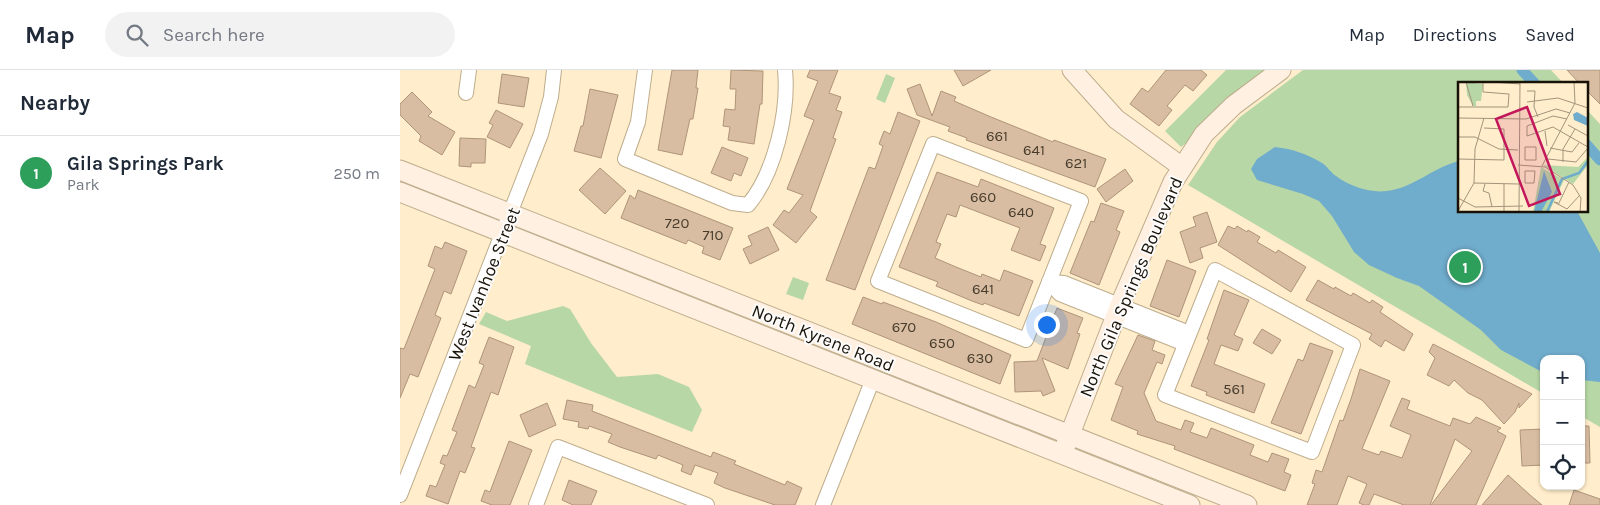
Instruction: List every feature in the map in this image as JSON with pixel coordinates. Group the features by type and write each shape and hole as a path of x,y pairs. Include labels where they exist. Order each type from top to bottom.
{"main road":[{"path":"1072,70 1116,119 1182,167"},
{"name":"North Gila Springs Boulevard","path":"1062,454 1160,208 1182,167 1204,134 1234,105 1281,70"},
{"name":"North Kyrene Road","path":"400,170 1247,505"},
{"name":"North Kyrene Road","path":"400,192 1190,505"}],"street":[{"path":"466,93 469,70"},
{"name":"West Ivanhoe Street","path":"400,495 541,134 551,97 554,70"},
{"path":"645,70 638,122 625,159 732,203 748,205 758,192 778,144 786,82 785,70"},
{"path":"934,144 1080,201 1049,282 1026,340 878,281 934,144"},
{"path":"1215,270 1353,344 1312,452 1165,395 1187,338 1215,270"},
{"path":"1049,282 1064,283 1118,311 1187,338"},
{"path":"823,505 873,379"},
{"path":"536,505 558,447 707,505"}],"green space":[{"path":"1226,70 1284,70 1181,147 1165,131"},
{"path":"1303,70 1551,70 1562,82 1458,82 1458,212 1588,212 1588,111 1600,124 1600,427 1585,418 1585,355 1540,355 1540,392 1188,185 1217,142 1240,117"},
{"path":"886,74 895,78 885,103 876,99"},
{"path":"793,277 809,283 803,300 786,294"},
{"path":"563,306 570,309 591,343 617,377 658,374 689,387 702,410 692,432 525,364 531,346 479,324 486,312 507,321"}],"water":[{"path":"1275,147 1311,157 1326,166 1334,175 1348,183 1374,191 1387,191 1406,186 1458,161 1458,212 1578,212 1600,253 1600,382 1585,380 1585,355 1540,355 1540,371 1501,350 1481,330 1419,286 1369,265 1354,252 1332,216 1319,201 1257,180 1251,169 1257,159"}],"building":[{"path":"672,70 698,70 696,88 698,88 693,119 690,119 682,155 658,150"},
{"path":"731,70 763,71 762,104 760,104 754,144 728,140 730,127 723,126 725,109 735,110 736,89 730,89"},
{"path":"810,70 838,70 829,93 841,97 836,110 842,112 833,138 836,139 810,211 817,217 796,243 773,225 784,210 789,213 803,195 787,189 814,120 804,116 818,81 807,77"},
{"path":"954,70 991,70 963,86"},
{"path":"1166,70 1201,70 1207,75 1193,91 1185,85 1167,106 1172,110 1159,126 1130,104 1142,88 1148,92"},
{"path":"1567,70 1600,70 1600,104 1588,92 1588,82 1578,82"},
{"path":"502,74 529,78 524,107 498,103"},
{"path":"920,84 932,116 941,91 956,97 954,101 991,117 1053,142 1054,140 1106,159 1095,187 966,140 967,138 948,131 950,127 917,115 907,89"},
{"path":"590,89 618,95 601,158 574,151 581,126 583,126"},
{"path":"412,92 432,112 428,116 455,132 442,155 419,141 421,136 400,115 400,104"},
{"path":"496,110 523,124 510,148 487,137 493,125 489,123"},
{"path":"898,112 920,121 855,290 826,280 869,167 875,169 883,146 879,144 884,131 890,134"},
{"path":"460,138 486,139 485,163 471,163 471,167 459,166"},
{"path":"722,147 748,158 741,176 734,173 731,181 711,173"},
{"path":"600,168 626,191 605,214 579,190"},
{"path":"1125,169 1133,181 1106,202 1097,189"},
{"path":"937,172 978,187 981,179 1054,208 1040,244 1046,246 1040,261 1011,250 1020,228 960,205 956,217 947,214 936,242 941,244 935,258 956,267 981,277 982,274 1000,281 1004,270 1033,281 1019,316 984,303 983,305 972,301 936,286 938,282 899,267"},
{"path":"638,190 733,228 720,260 702,253 704,247 688,240 686,244 621,218 630,195 635,199"},
{"path":"1101,203 1124,211 1116,230 1120,232 1099,285 1070,273 1091,221 1094,222"},
{"path":"1207,212 1217,242 1200,248 1203,258 1190,263 1180,232 1196,226 1193,217"},
{"path":"1228,226 1235,229 1237,226 1247,232 1248,230 1260,237 1257,242 1276,253 1278,250 1306,267 1291,292 1218,245"},
{"path":"768,227 779,250 750,264 743,249 752,245 748,236"},
{"path":"445,242 467,251 451,294 444,291 435,315 441,318 418,377 410,374 400,398 400,348 404,349 435,269 428,266 435,246 442,249"},
{"path":"1167,260 1196,271 1179,317 1150,306"},
{"path":"1318,280 1351,296 1353,293 1370,303 1372,300 1383,307 1380,312 1413,334 1404,351 1385,340 1381,347 1369,339 1372,334 1306,300"},
{"path":"1224,290 1249,300 1234,335 1243,339 1238,351 1221,345 1214,364 1265,384 1254,413 1206,395 1207,392 1191,386 1209,340 1207,339"},
{"path":"863,297 882,304 883,302 936,322 1011,355 1000,384 852,324"},
{"path":"1057,308 1083,318 1077,333 1080,334 1068,369 1042,358 1055,391 1043,396 1041,391 1015,392 1014,362 1037,361"},
{"path":"1262,329 1281,340 1272,354 1253,343"},
{"path":"1138,335 1155,341 1152,350 1165,355 1162,364 1157,362 1144,393 1156,421 1181,430 1185,420 1194,423 1190,432 1207,438 1211,428 1254,445 1250,455 1268,462 1272,453 1289,459 1284,472 1291,475 1285,491 1174,449 1175,446 1137,434 1138,431 1111,420 1123,387 1115,384"},
{"path":"489,337 514,347 498,395 491,392 471,447 475,448 465,473 460,471 448,504 426,496 430,485 436,487 445,465 440,463 443,455 447,456 457,432 452,430 469,385 475,388 484,365 479,363"},
{"path":"1310,343 1333,351 1301,434 1271,423 1298,359 1303,361"},
{"path":"1433,344 1532,394 1519,408 1519,403 1515,412 1504,424 1482,400 1468,393 1454,380 1449,386 1427,375 1435,358 1429,352"},
{"path":"1360,369 1390,381 1362,449 1379,455 1381,451 1402,458 1411,435 1390,426 1402,398 1410,401 1407,409 1450,426 1453,418 1470,424 1476,417 1501,428 1497,431 1506,436 1476,505 1431,505 1472,451 1455,439 1430,505 1404,505 1374,494 1369,505 1364,505 1359,503 1367,484 1348,476 1337,505 1307,505 1315,484 1312,483 1316,470 1322,472 1340,420 1343,421"},
{"path":"567,400 593,405 592,411 711,457 713,452 736,461 734,464 785,485 787,481 802,488 795,505 775,505 714,483 718,473 695,465 691,475 681,471 683,465 658,455 656,459 608,442 612,434 589,426 588,429 578,427 579,422 563,419"},
{"path":"547,403 556,425 529,437 520,415"},
{"path":"1585,426 1589,426 1590,463 1585,463"},
{"path":"1540,429 1540,465 1522,466 1520,430"},
{"path":"509,441 532,450 510,505 492,505 481,501 485,490 490,492"},
{"path":"1508,475 1530,495 1542,505 1482,505"},
{"path":"569,480 597,491 591,505 573,505 562,500"},
{"path":"1574,490 1600,499 1600,505 1569,505"}],"waterway":[{"path":"1522,70 1533,82"},
{"path":"1588,146 1600,160"}],"place":[{"name":"Gila Springs Park","path":"1465,267"}]}
